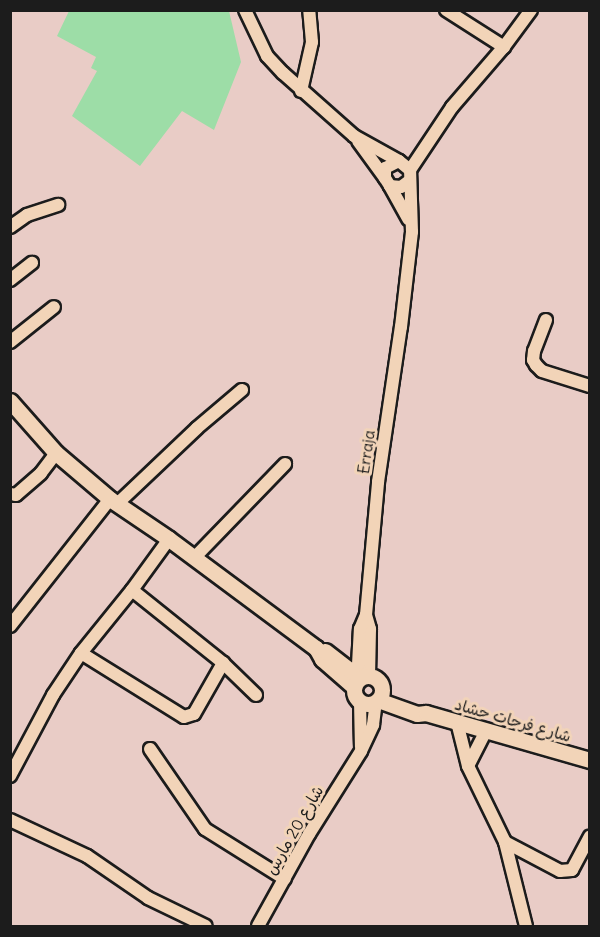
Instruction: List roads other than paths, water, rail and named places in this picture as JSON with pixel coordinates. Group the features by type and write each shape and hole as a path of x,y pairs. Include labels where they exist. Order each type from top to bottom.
{"main road":[{"path":"10,401 56,453 113,502 169,539 316,648 327,651 361,684 368,704 379,697 380,682 361,684"},
{"name":"شارع فرحات حشاد","path":"379,697 417,714 426,713 590,760"}],"street":[{"path":"245,10 267,56 301,91 354,136 405,169"},
{"path":"301,91 312,42 309,10"},
{"path":"446,10 504,46"},
{"path":"388,182 401,187 405,169 531,10"},
{"path":"354,136 404,207 412,232"},
{"path":"388,182 389,164 405,169"},
{"name":"Erraja","path":"361,684 370,629 366,615 378,482 401,327 412,232 405,169"},
{"path":"10,227 27,215 58,205"},
{"path":"10,280 32,262"},
{"path":"10,342 54,307"},
{"path":"546,320 534,351 533,360 536,366 590,386"},
{"path":"10,626 113,502 242,390"},
{"path":"10,494 15,495 41,473 56,453"},
{"path":"194,558 285,464"},
{"path":"10,776 53,694 81,653 132,590 169,539"},
{"path":"132,590 223,663 256,695"},
{"path":"81,653 172,712 184,717 194,714 223,663"},
{"path":"361,684 361,751"},
{"name":"شارع 20 مارس","path":"258,927 361,751 373,725 379,697"},
{"path":"456,722 468,766 505,842 526,927"},
{"path":"468,766 486,731"},
{"path":"150,749 205,829 285,879"},
{"path":"10,820 87,856 148,898 206,927"},
{"path":"505,842 560,871 572,870 590,836"}]}
